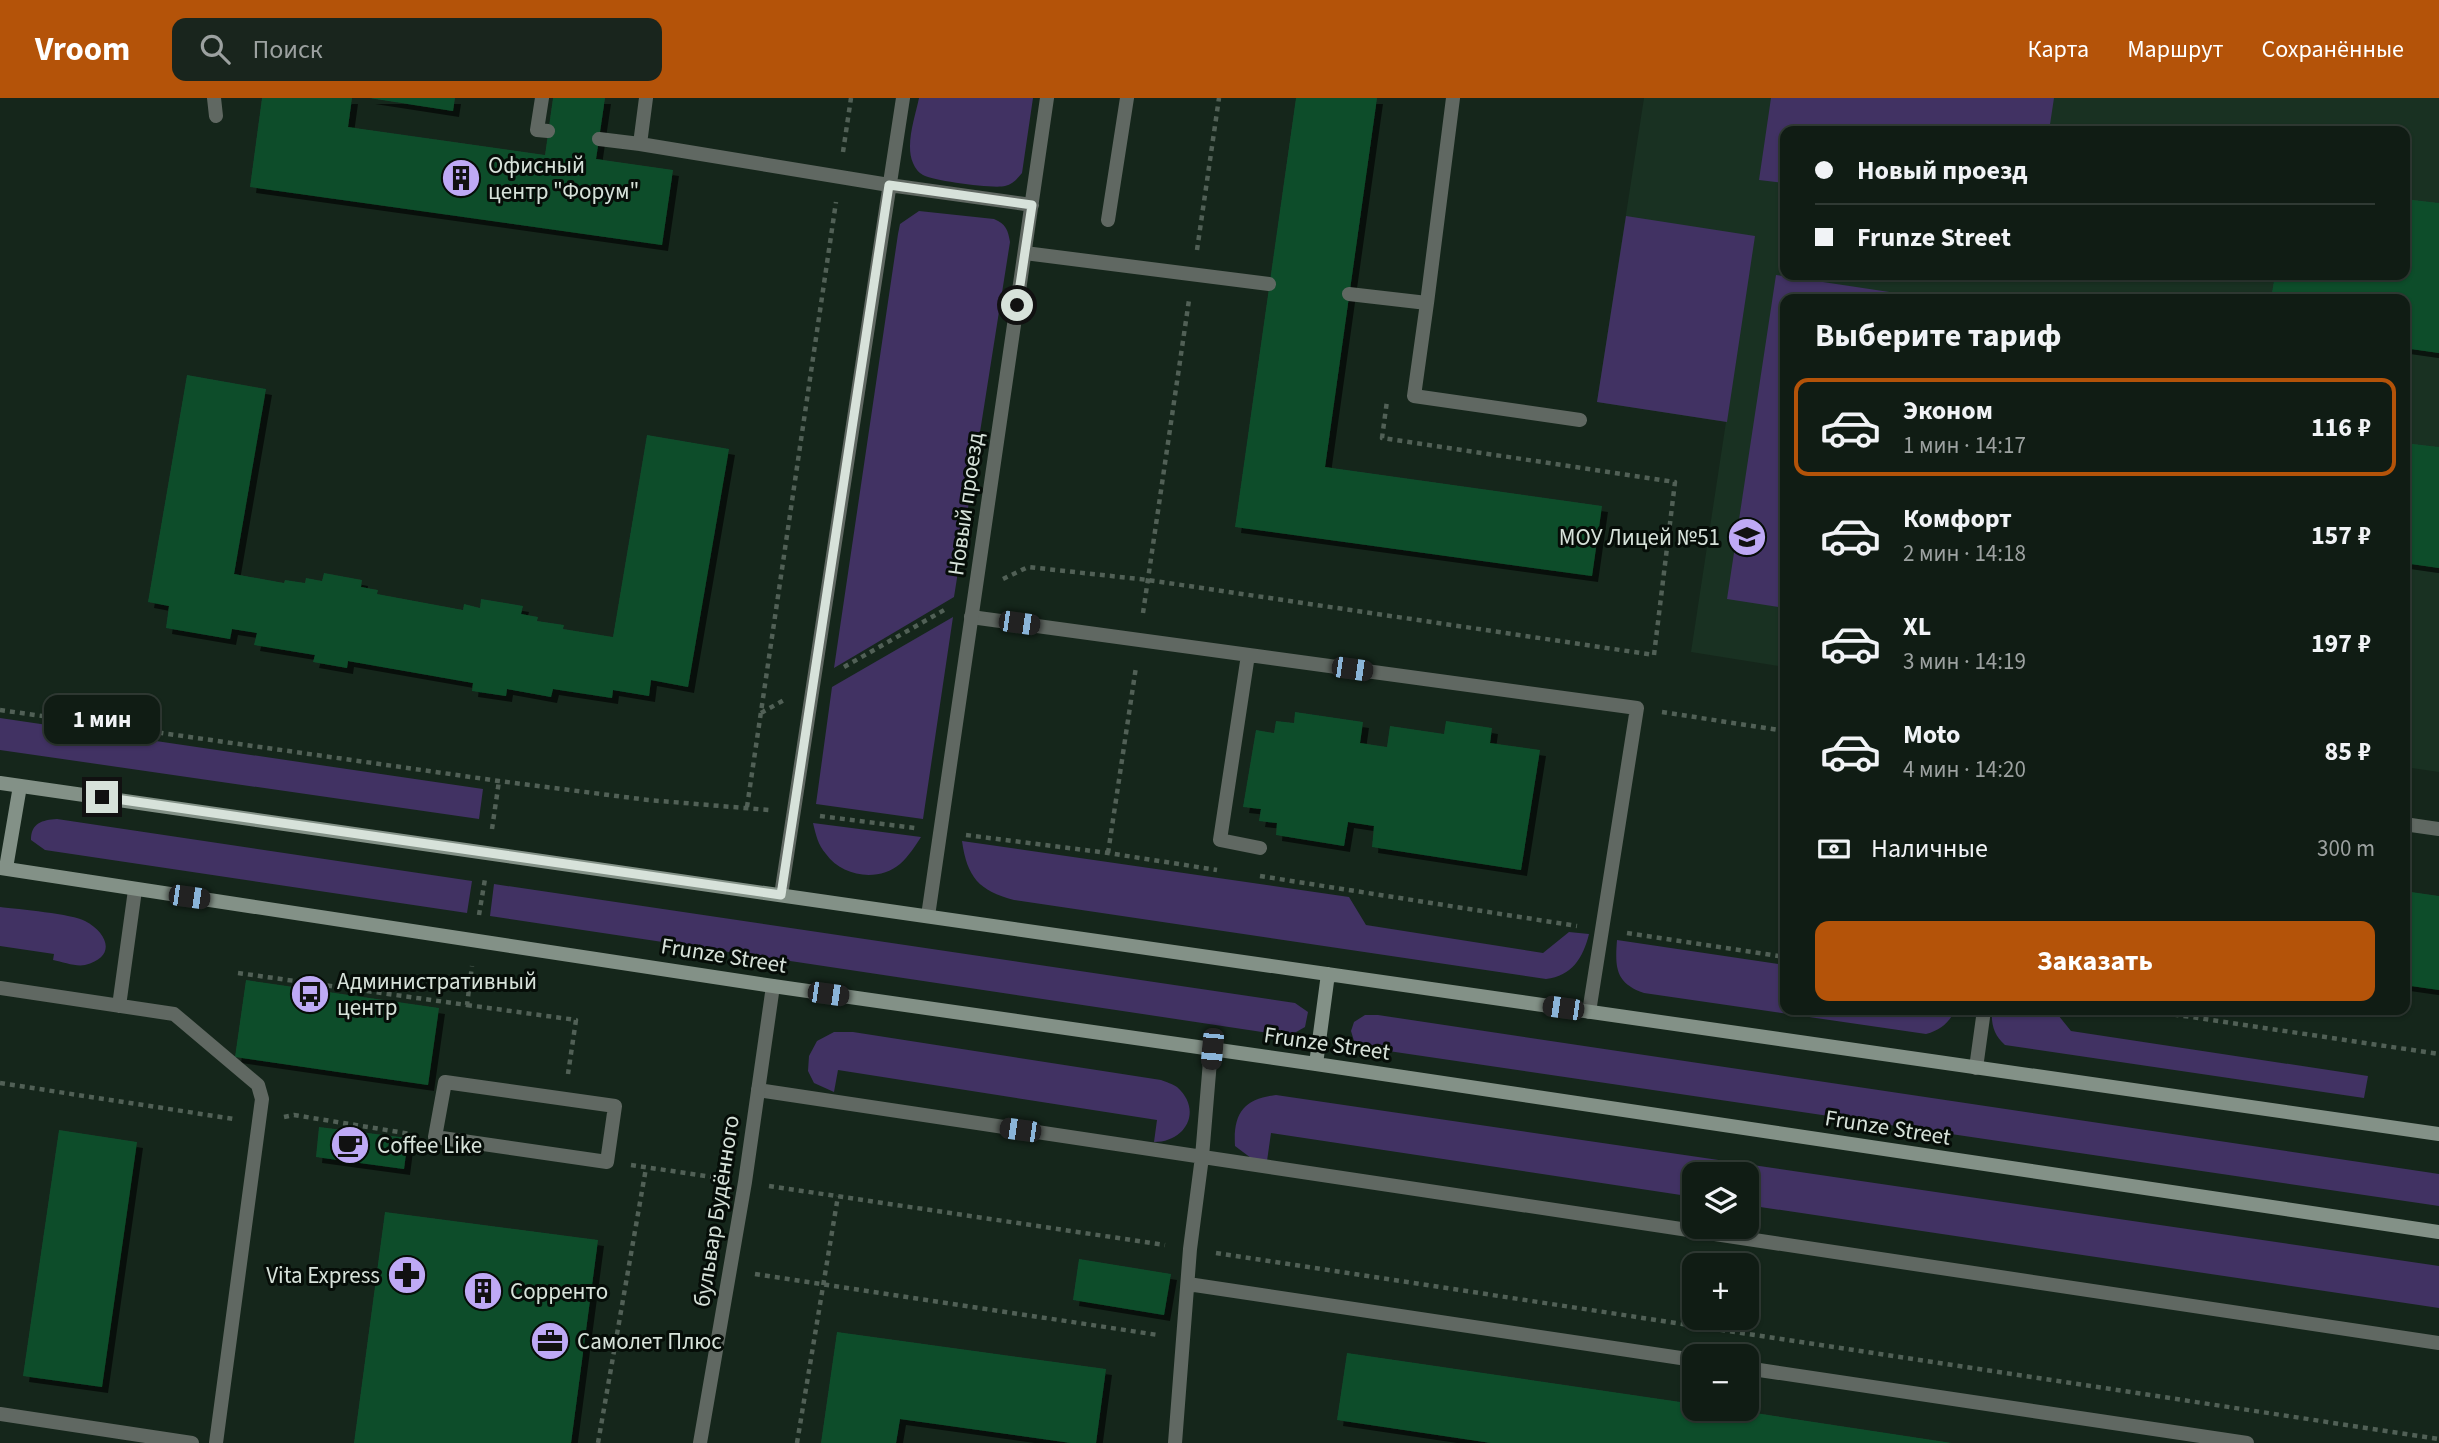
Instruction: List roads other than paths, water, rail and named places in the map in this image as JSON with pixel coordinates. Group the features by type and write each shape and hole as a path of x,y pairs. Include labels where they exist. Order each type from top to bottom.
{"main road":[{"path":"0,783 2439,1134"},
{"path":"3,868 19,786"},
{"name":"Frunze Street","path":"3,868 774,986 1316,1064 2439,1233"},
{"path":"1316,1064 1328,974"}],"street":[{"path":"214,98 216,116"},
{"path":"542,98 537,130 548,131"},
{"path":"640,145 646,98"},
{"path":"781,895 902,98"},
{"name":"Новый проезд","path":"928,916 1047,98"},
{"path":"1108,220 1127,98"},
{"path":"1453,98 1414,396 1580,420"},
{"path":"599,139 1032,205"},
{"path":"1025,253 1269,284"},
{"path":"1349,294 1427,303"},
{"path":"971,617 1637,708 1589,1012"},
{"path":"1248,655 1220,840 1260,848"},
{"path":"2410,825 2439,829"},
{"path":"119,1006 135,890"},
{"name":"бульвар Будённого","path":"700,1443 745,1182 774,986"},
{"path":"0,988 174,1014 258,1085 262,1099 216,1443"},
{"path":"1976,1068 1983,1015"},
{"path":"1175,1443 1190,1249 1212,1049"},
{"path":"444,1082 564,1099 615,1106 607,1162 435,1137 444,1082"},
{"path":"758,1090 2439,1343"},
{"path":"1188,1284 1682,1358"},
{"path":"1759,1370 2247,1443"},
{"path":"0,1414 192,1443"}],"place":[{"name":"Офисный центр \"Форум\"","path":"461,178"},
{"name":"МОУ Лицей №51","path":"1747,537"},
{"name":"Административный центр","path":"310,994"},
{"name":"Coffee Like","path":"350,1145"},
{"name":"Vita Express","path":"407,1275"},
{"name":"Сорренто","path":"483,1291"},
{"name":"Самолет Плюс","path":"550,1341"}]}
